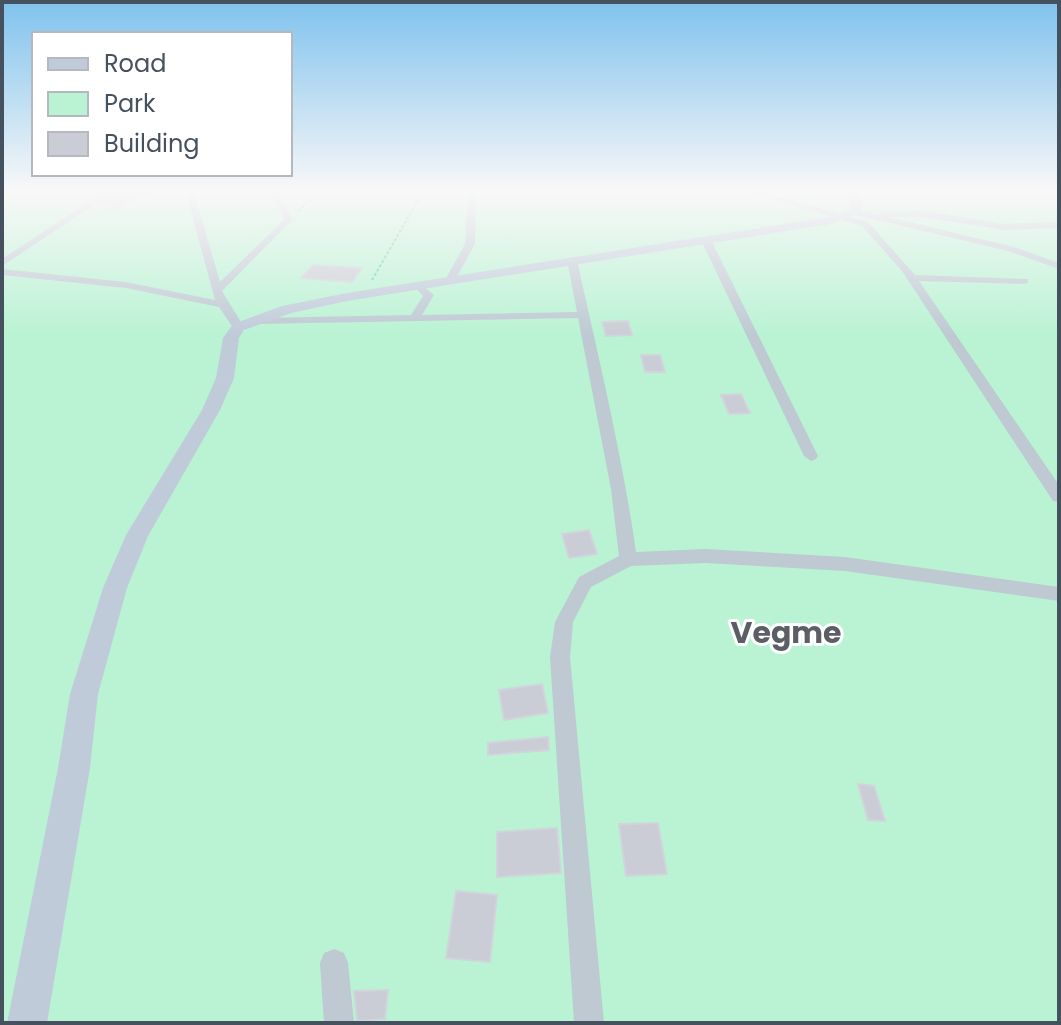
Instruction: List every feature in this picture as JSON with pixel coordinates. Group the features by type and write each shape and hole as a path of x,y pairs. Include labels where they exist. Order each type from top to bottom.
{"street":[{"path":"4,271 43,241"},
{"path":"203,241 221,304"},
{"path":"216,291 267,241"},
{"path":"450,280 470,241"},
{"path":"27,1023 84,694 103,626 137,535 211,410 225,378 231,338 248,324 287,309 700,241"},
{"path":"706,241 811,456"},
{"path":"880,241 912,278 1059,497"},
{"path":"978,241 1059,266"},
{"path":"572,260 585,315 628,559"},
{"path":"4,271 141,287 221,304 248,324 585,315"},
{"path":"912,278 1024,281"},
{"path":"415,318 429,295 418,285"},
{"path":"589,1023 560,657 564,622 585,582 628,559 705,556 845,564 1059,594"},
{"path":"334,963 339,1023"}],"path":[{"path":"364,294 395,241"}],"green space":[{"path":"2,241 1059,241 1059,1023 2,1023"}],"building":[{"path":"313,265 362,268 352,282 301,278"},
{"path":"628,321 632,335 606,336 602,322"},
{"path":"641,355 660,355 665,372 645,372"},
{"path":"741,394 750,413 729,414 721,395"},
{"path":"589,530 597,554 569,558 562,534"},
{"path":"542,684 548,713 504,720 499,690"},
{"path":"548,737 549,750 488,755 488,743"},
{"path":"858,784 874,786 885,821 868,820"},
{"path":"658,823 667,874 626,876 619,824"},
{"path":"557,828 561,873 497,877 497,832"},
{"path":"456,891 497,895 490,962 446,958"},
{"path":"388,990 385,1019 357,1021 354,991"}],"district":[{"name":"Vegme","path":"786,633"}]}
